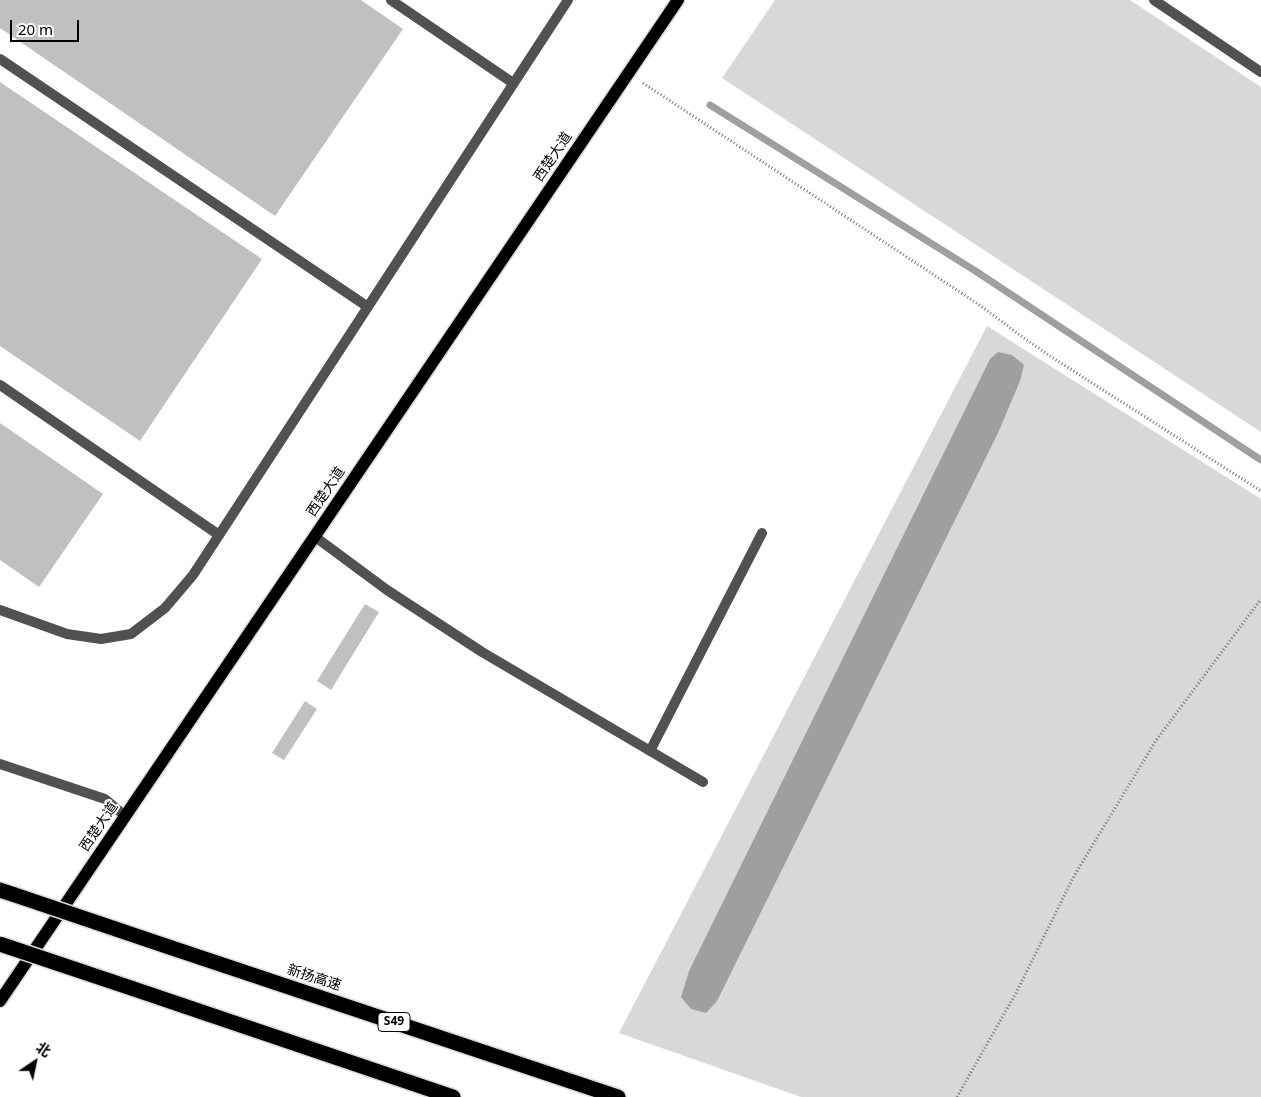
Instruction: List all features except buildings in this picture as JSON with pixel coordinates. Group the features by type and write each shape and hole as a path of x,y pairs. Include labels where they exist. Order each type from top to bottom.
{"highway":[{"name":"新扬高速","path":"0,890 618,1097"},
{"path":"0,944 453,1097"}],"main road":[{"name":"西楚大道","path":"0,1001 124,815 678,0"}],"street":[{"path":"391,0 513,83"},
{"path":"3,610 67,634 101,639 131,634 165,608 193,575 568,0"},
{"path":"1154,0 1261,72"},
{"path":"0,58 368,307"},
{"path":"0,386 219,535"},
{"path":"650,751 762,533"},
{"path":"314,536 387,590 482,652 703,782"},
{"path":"0,764 105,799 124,815"}],"path":[{"path":"628,73 981,306 1050,356 1261,491"},
{"path":"957,1097 1016,993 1074,876 1155,742 1261,599"}],"shaded area":[{"path":"775,0 1130,0 1261,87 1261,432 722,78"},
{"path":"987,326 1261,499 1261,1097 801,1097 619,1033"},
{"path":"998,352 1012,355 1024,365 1020,381 998,433 717,1001 706,1013 691,1009 681,997 689,971 990,359"}],"waterway":[{"path":"710,105 977,272 1261,460"}]}
